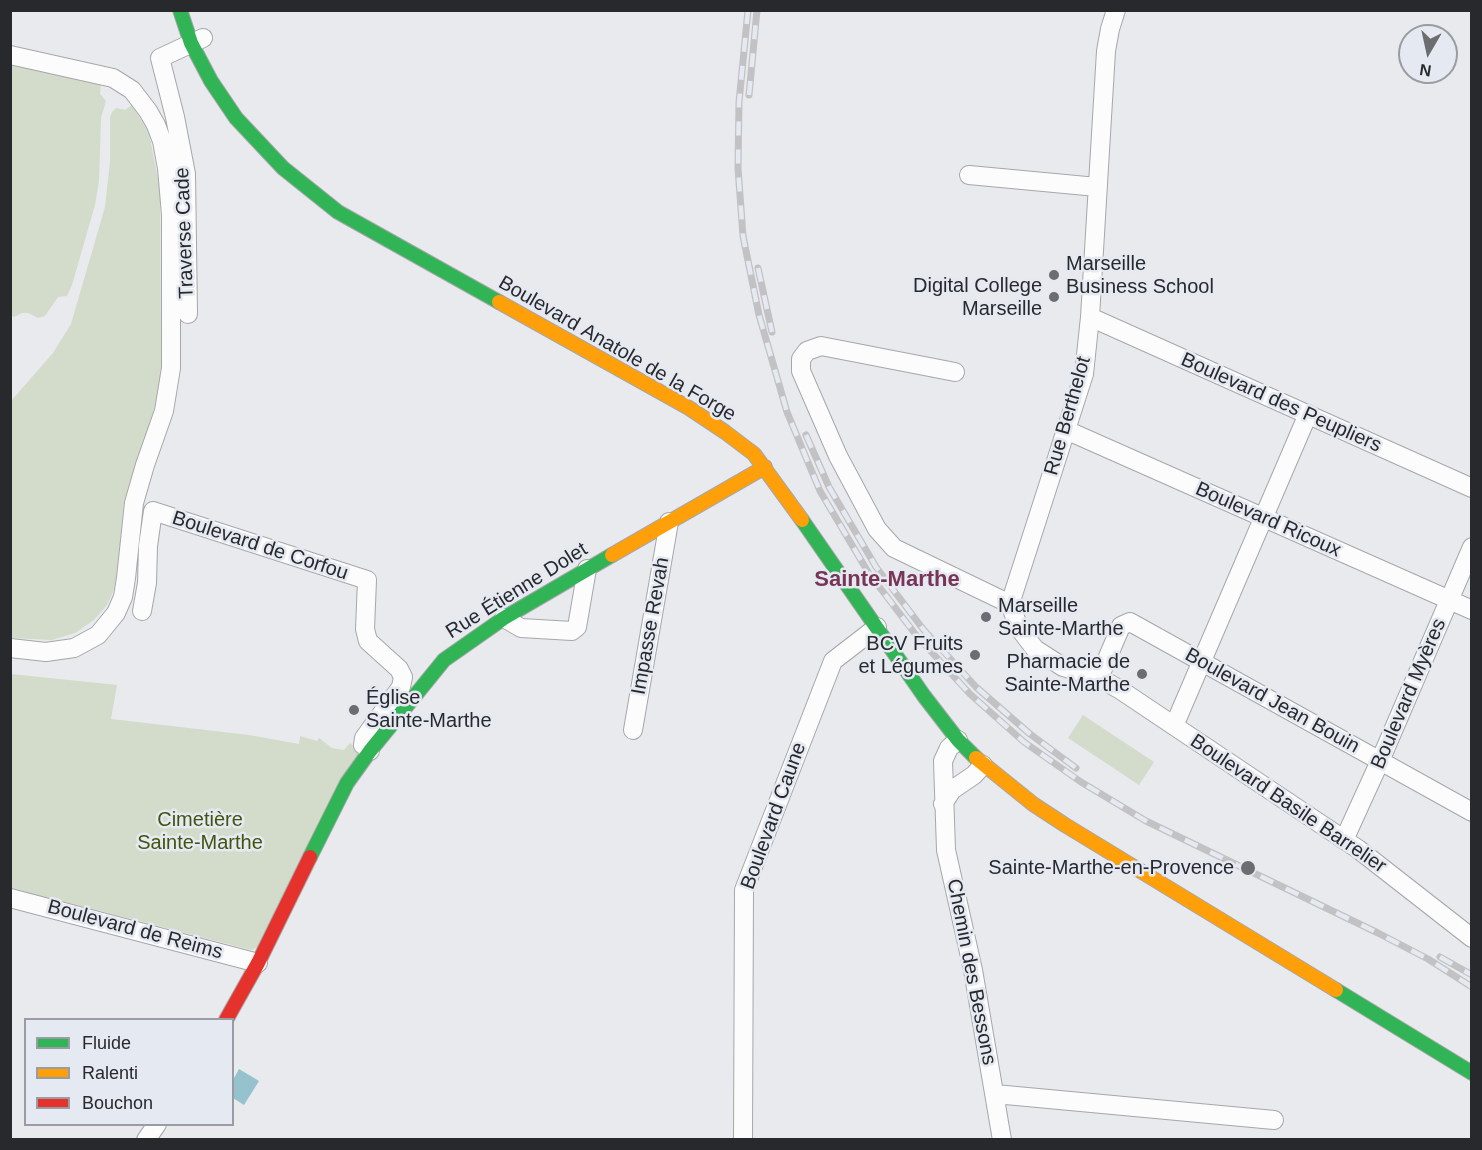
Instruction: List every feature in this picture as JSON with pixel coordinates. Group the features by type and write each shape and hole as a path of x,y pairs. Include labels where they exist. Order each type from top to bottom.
{"main road":[{"name":"Boulevard Anatole de la Forge","path":"180,10 197,40 211,81 236,118 283,168 338,212 689,408 754,454 924,696 958,740 983,765 1025,798 1065,825 1472,1073"},
{"name":"Boulevard Anatole de la Forge","path":"194,10 197,40"},
{"name":"Rue Étienne Dolet","path":"227,1018 258,963 347,783 444,660 504,618 765,467"}],"street":[{"name":"Rue Berthelot","path":"1010,604 1084,374 1090,317 1106,51 1116,10"},
{"name":"Traverse Cade","path":"188,314 186,174 160,58 197,40"},
{"path":"10,55 113,78 132,90 148,111 162,141 171,215 169,392 134,503 123,597 116,613 98,635 74,648 46,652 10,648"},
{"path":"969,175 1097,186"},
{"name":"Boulevard des Peupliers","path":"1090,317 1472,488"},
{"path":"955,372 821,346 807,351 801,359 801,371 838,456 877,529 894,548 1010,604"},
{"path":"1174,726 1308,414"},
{"name":"Boulevard Ricoux","path":"1066,430 1472,610"},
{"name":"Boulevard de Corfou","path":"142,611 147,583 148,546 153,511 367,580 365,629 368,640 399,669 403,677 401,687 362,742 370,751"},
{"name":"Impasse Revah","path":"633,730 669,522"},
{"name":"Boulevard Myères","path":"1344,840 1472,547"},
{"path":"504,618 521,628 572,632 577,627 587,569"},
{"name":"Boulevard Basile Barrelier","path":"1010,604 1019,628 1035,649 1064,667 1109,682 1344,840 1472,938"},
{"name":"Boulevard Jean Bouin","path":"1099,678 1121,626 1130,622 1472,812"},
{"name":"Boulevard Caune","path":"743,1140 744,890 833,661 877,627"},
{"name":"Chemin des Bessons","path":"958,740 949,748 943,761 946,850 973,970 1002,1140"},
{"path":"943,804 952,790 974,775 983,765"},
{"name":"Boulevard de Reims","path":"10,898 258,963"},
{"path":"995,1094 1274,1120"},
{"path":"146,1140 156,1126"}],"green space":[{"path":"10,65 101,84 100,94 106,101 101,118 99,181 95,205 72,285 67,296 58,297 45,316 38,318 28,313 14,317 11,315"},
{"path":"132,105 149,133 160,189 160,387 124,502 117,576 107,605 94,620 75,633 52,640 11,638 11,401 53,353 71,324 105,207 110,162 110,117 116,108 125,110"},
{"name":"Cimetière Sainte-Marthe","path":"11,674 117,685 111,719 249,735 299,744 300,736 317,741 319,738 332,748 344,750 350,743 362,753 260,946 251,950 11,889"},
{"path":"1083,715 1154,762 1139,785 1068,738"}],"water":[{"path":"239,1069 259,1081 244,1105 234,1099 234,1078"}],"railway":[{"path":"748,10 739,102 738,168 743,236 759,315 787,412 820,491 868,572 916,635 970,694 1024,742 1081,782 1146,821 1428,959 1472,987"},
{"path":"749,95 757,10"},
{"path":"758,268 772,332"},
{"path":"806,435 829,487 876,567 923,629 976,687 1030,734 1076,768"},
{"path":"1440,957 1472,975"}],"traffic: fast":[{"path":"180,10 191,43 211,81 236,118 283,168 338,212 499,302"},
{"path":"802,520 924,696 958,740 976,758"},
{"path":"310,857 347,783 444,660 504,618 612,555"},
{"path":"1336,990 1472,1073"}],"traffic: slow":[{"path":"499,302 689,408 725,432 754,454 802,520"},
{"path":"612,555 765,467"},
{"path":"976,758 1033,804 1065,825 1336,990"}],"traffic: jam":[{"path":"227,1018 258,963 310,857"}],"place":[{"name":"Marseille Business School","path":"1054,275"},
{"name":"Digital College Marseille","path":"1054,297"},
{"name":"Marseille Sainte-Marthe","path":"986,617"},
{"name":"BCV Fruits et Légumes","path":"975,655"},
{"name":"Pharmacie de Sainte-Marthe","path":"1142,674"},
{"name":"Église Sainte-Marthe","path":"354,710"},
{"name":"Sainte-Marthe-en-Provence","path":"1248,868"}],"district":[{"name":"Sainte-Marthe","path":"887,580"}]}
